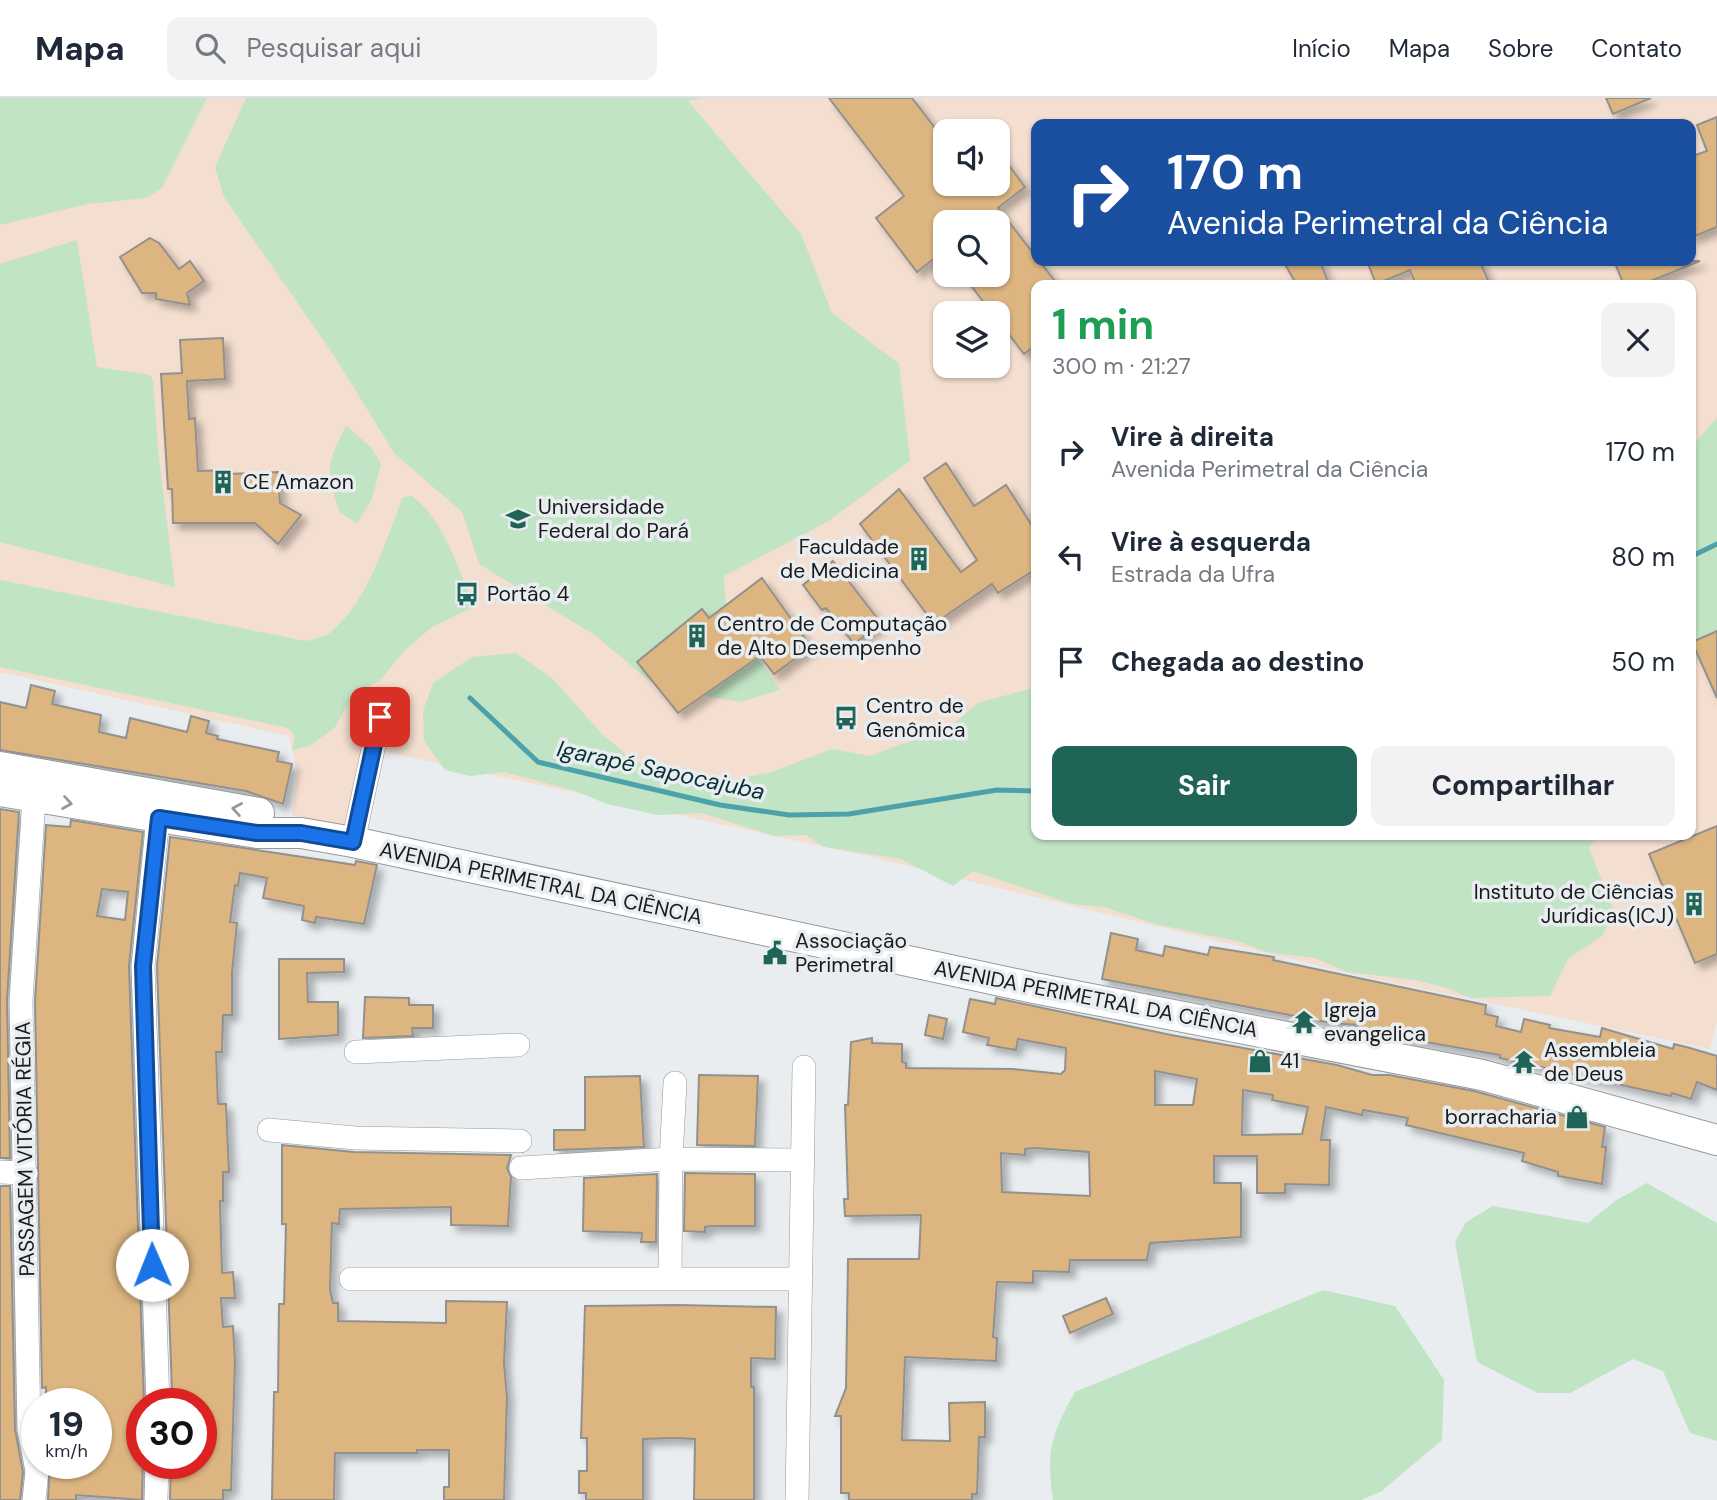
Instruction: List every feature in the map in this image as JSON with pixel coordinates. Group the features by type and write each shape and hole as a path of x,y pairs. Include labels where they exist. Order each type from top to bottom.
{"main road":[{"name":"AVENIDA PERIMETRAL DA CIÊNCIA","path":"0,767 261,814 301,833"},
{"name":"AVENIDA PERIMETRAL DA CIÊNCIA","path":"0,791 257,833 301,833 353,842 1034,988 1482,1075 1717,1140"},
{"name":"AVENIDA PERIMETRAL DA CIÊNCIA","path":"1602,1107 1717,1160"}],"street":[{"path":"353,842 380,717"},
{"name":"PASSAGEM VITÓRIA RÉGIA","path":"34,798 21,1001 29,1429 37,1471 34,1500"},
{"path":"157,1388 143,966 159,818"},
{"path":"356,1052 518,1045"},
{"path":"797,1500 804,1067"},
{"path":"670,1277 675,1083"},
{"path":"269,1130 355,1138 520,1141"},
{"path":"521,1168 671,1159 803,1160"},
{"path":"0,1172 26,1173"},
{"path":"351,1279 801,1279"},
{"path":"156,1500 157,1479"}],"shaded area":[{"name":"Universidade Federal do Pará","path":"0,98 1717,98 1717,1022 1710,1049 1353,974 863,855 382,751 366,838 292,815 297,773 289,736 0,672"}],"green space":[{"path":"0,98 207,98 162,188 146,198 88,204 0,225"},
{"path":"246,98 702,98 688,101 801,234 832,313 899,364 910,461 827,522 724,576 726,610 780,690 740,702 657,687 596,636 479,564 462,512 394,453 335,357 224,197 215,167"},
{"path":"77,240 97,367 150,375 153,380 158,451 175,587 0,542 0,264"},
{"path":"1717,418 1717,645 1702,649 1696,664 1696,441"},
{"path":"346,426 371,447 381,464 372,499 357,523 340,513 330,477 331,460"},
{"path":"412,496 434,519 442,532 475,606 432,627 404,651 382,678 350,701 335,727 310,746 292,750 295,736 288,728 0,667 0,580 306,641 326,635 356,604 382,551 403,497"},
{"path":"516,653 552,678 602,734 628,756 666,779 709,784 772,772 832,749 871,756 944,732 978,703 1031,688 1031,840 1594,840 1589,848 1613,909 1603,935 1568,959 1550,996 1471,998 1447,988 1415,980 1347,972 1315,958 1266,952 1241,942 1155,924 1104,907 1072,904 973,871 953,886 901,859 824,847 806,835 774,836 701,813 658,815 607,804 575,791 504,772 470,776 445,770 424,741 423,711 433,683 472,657"},
{"path":"1647,1183 1717,1223 1717,1441 1690,1433 1663,1371 1633,1359 1570,1393 1538,1393 1477,1362 1455,1242 1466,1222 1493,1206 1588,1223 1615,1201"},
{"path":"1323,1290 1395,1306 1444,1380 1442,1440 1382,1491 1361,1500 1053,1500 1050,1468 1052,1443 1060,1420 1075,1392"}],"building":[{"path":"829,98 912,98 933,125 933,196 1010,196 1010,167 1025,187 998,208 1000,210 933,210 933,259 917,272 876,218 904,196"},
{"path":"1606,98 1651,98 1613,114"},
{"path":"1717,117 1717,227 1696,236 1696,155 1707,151 1697,125"},
{"path":"1010,223 1031,250 1031,266 1043,266 1054,280 1031,280 1031,349 1024,354 1010,336 1010,301 983,301 972,287 1010,287"},
{"path":"150,238 159,243 179,269 190,261 204,281 187,293 190,305 156,299 156,293 142,293 120,257"},
{"path":"1286,266 1322,266 1327,280 1294,280"},
{"path":"1369,266 1482,266 1488,280 1414,280 1410,270 1386,280 1374,280"},
{"path":"1616,266 1688,266 1653,280 1622,280"},
{"name":"CE Amazon","path":"223,338 225,379 187,381 189,419 195,418 198,471 227,470 228,474 278,472 280,503 301,515 278,544 255,523 173,523 172,489 168,489 161,374 182,373 180,340"},
{"path":"946,463 974,506 1006,485 1031,524 1031,572 998,593 992,584 934,624 860,524 899,489 961,572 977,560 924,478"},
{"path":"833,561 881,623 854,644 826,608 822,610 803,585"},
{"path":"762,578 811,647 774,674 760,656 678,713 637,662 702,609 709,618"},
{"path":"1717,631 1717,698 1696,651 1696,640"},
{"path":"31,685 55,691 52,704 101,715 99,732 126,738 130,718 187,732 191,716 209,721 206,733 218,736 217,739 279,752 277,761 292,764 283,804 246,791 0,750 0,702 26,708"},
{"path":"0,809 19,812 7,1000 10,1158 0,1158"},
{"path":"71,820 143,832 129,966 143,1388 126,1388 126,1479 142,1479 142,1500 76,1495 76,1500 48,1500 49,1479 112,1479 112,1388 42,1388 35,1001 46,825 70,827","holes":["102,889 128,892 125,920 97,916"]},
{"name":"Instituto de Ciências Jurídicas(ICJ)","path":"1717,826 1717,954 1695,963 1649,854 1683,840 1696,840 1696,835"},
{"path":"170,837 355,865 356,861 377,865 364,924 316,917 315,923 302,920 304,906 263,898 267,878 240,873 238,886 235,885 230,922 237,923 232,973 232,1015 223,1015 222,1052 216,1052 218,1104 226,1104 229,1172 223,1172 223,1201 220,1201 222,1273 233,1272 235,1298 221,1298 223,1327 233,1326 235,1361 231,1490 223,1490 223,1500 170,1500 171,1479 217,1479 217,1388 172,1388 157,966"},
{"path":"1111,933 1138,939 1136,950 1163,956 1165,946 1208,955 1210,947 1274,957 1273,960 1486,1005 1485,1014 1498,1017 1496,1026 1521,1032 1524,1019 1550,1025 1549,1028 1600,1037 1602,1028 1673,1049 1674,1044 1690,1048 1717,1056 1717,1090 1697,1082 1691,1099 1672,1093 1671,1096 1500,1058 1500,1055 1357,1030 1358,1025 1331,1023 1102,979"},
{"path":"279,959 344,959 344,972 307,973 308,1002 338,1002 338,1035 279,1039"},
{"path":"365,997 409,998 409,1005 433,1005 433,1028 412,1028 413,1036 363,1038"},
{"path":"996,998 1171,1035 1337,1065 1372,1075 1389,1075 1474,1091 1605,1127 1602,1184 1558,1176 1558,1172 1522,1161 1524,1153 1406,1125 1408,1118 1363,1110 1362,1115 1326,1107 1321,1140 1330,1140 1329,1185 1285,1184 1285,1193 1257,1193 1257,1156 1214,1156 1214,1183 1241,1183 1241,1237 1150,1243 1147,1260 1070,1260 1069,1272 1033,1271 1033,1283 997,1282 993,1337 997,1338 996,1361 905,1357 902,1440 950,1441 949,1403 985,1402 985,1437 979,1437 977,1494 972,1494 972,1500 849,1500 849,1493 841,1493 841,1416 835,1416 846,1388 848,1259 919,1259 921,1215 845,1216 844,1199 848,1199 845,1105 848,1105 851,1042 872,1038 872,1043 902,1044 902,1062 906,1063 906,1068 1013,1069 1061,1074 1065,1070 1066,1048 1018,1039 1016,1050 987,1045 989,1038 963,1032 970,999 995,1004","holes":["1155,1071 1197,1079 1193,1105 1155,1105","1243,1090 1273,1095 1272,1100 1308,1107 1302,1134 1242,1135","1025,1149 1089,1152 1090,1196 1002,1192 1001,1153 1025,1155"]},
{"path":"929,1015 947,1019 943,1039 925,1035"},
{"path":"699,1075 758,1076 755,1146 697,1145"},
{"path":"640,1076 644,1147 554,1150 554,1130 585,1130 585,1077"},
{"path":"282,1145 354,1152 511,1155 507,1168 511,1177 508,1226 451,1225 451,1207 340,1209 339,1224 332,1223 330,1290 333,1303 338,1303 338,1321 446,1323 446,1301 507,1302 504,1500 444,1500 444,1487 449,1487 449,1450 417,1450 417,1453 335,1453 334,1500 272,1500 274,1392 278,1392 279,1304 284,1304 286,1224 282,1224"},
{"path":"685,1173 755,1174 755,1226 713,1226 705,1227 705,1232 684,1231"},
{"path":"657,1174 656,1242 641,1242 642,1233 583,1231 584,1178"},
{"path":"0,1186 10,1186 15,1429 22,1479 20,1500 0,1500"},
{"path":"1106,1298 1113,1314 1070,1333 1063,1316"},
{"path":"585,1306 776,1307 775,1359 751,1358 751,1387 754,1387 754,1500 694,1500 695,1439 675,1438 643,1439 643,1500 586,1500 586,1493 579,1493 579,1471 587,1471 587,1438 581,1438"}],"waterway":[{"name":"Igarapé Sapocajuba","path":"1696,554 1717,544"},
{"name":"Igarapé Sapocajuba","path":"470,698 538,762 720,805 789,815 849,814 997,790 1031,791"}],"place":[{"name":"CE Amazon","path":"223,482"},
{"name":"Universidade Federal do Pará","path":"518,519"},
{"name":"Faculdade de Medicina","path":"919,559"},
{"name":"Portão 4","path":"467,594"},
{"name":"Centro de Computação de Alto Desempenho","path":"697,636"},
{"name":"Centro de Genômica","path":"846,718"},
{"name":"Instituto de Ciências Jurídicas(ICJ)","path":"1694,904"},
{"name":"Associação Perimetral","path":"775,953"},
{"name":"Igreja evangelica","path":"1304,1022"},
{"name":"41","path":"1260,1061"},
{"name":"Assembleia de Deus","path":"1524,1062"},
{"name":"borracharia","path":"1577,1117"}],"route":[{"path":"152,1265 143,966 159,818 257,833 301,833 353,842 380,717"}]}
